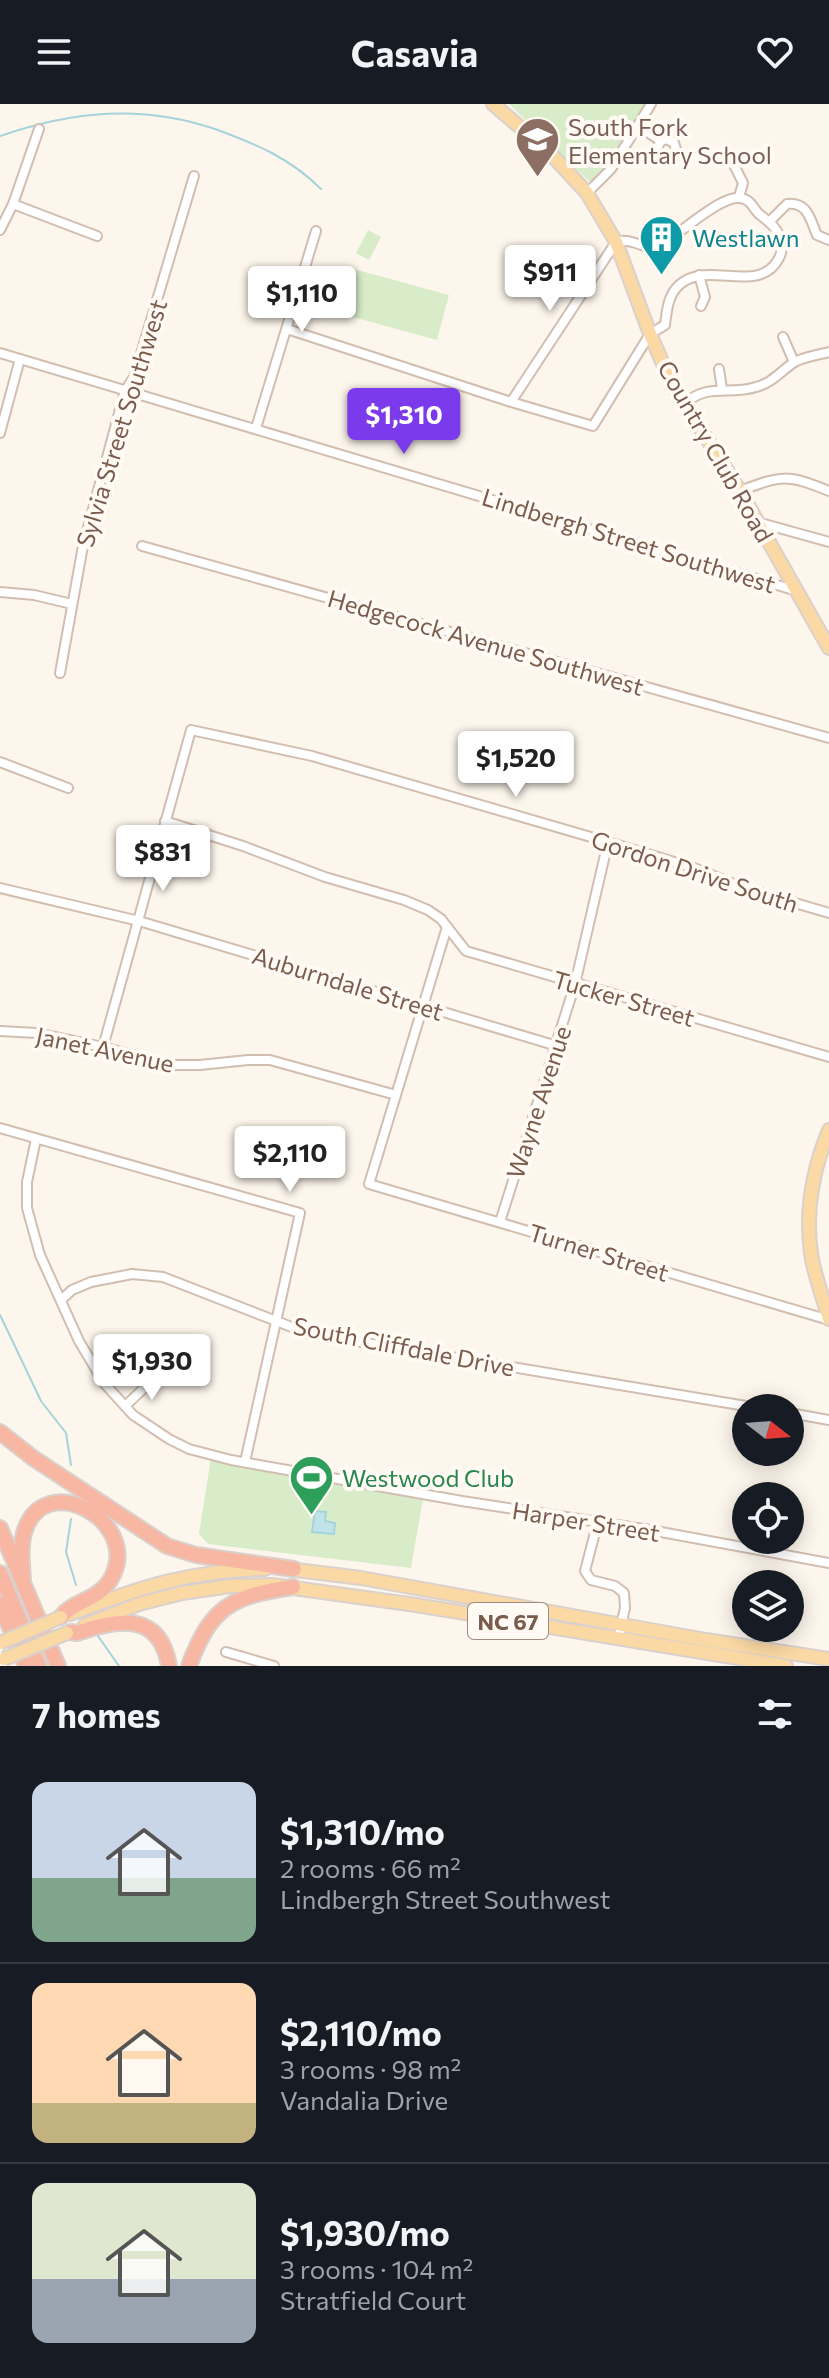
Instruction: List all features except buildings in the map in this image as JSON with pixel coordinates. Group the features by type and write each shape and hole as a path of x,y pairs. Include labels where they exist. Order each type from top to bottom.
{"highway":[{"path":"0,1432 33,1458 167,1546 196,1555 294,1569"},
{"path":"23,1583 22,1540 28,1522 35,1513 62,1502 76,1504 95,1514 114,1539 115,1571 101,1591 66,1610 61,1617"},
{"path":"0,1528 58,1666"},
{"path":"0,1573 39,1666"},
{"path":"189,1666 203,1632 224,1609 254,1593 293,1587"},
{"path":"0,1604 26,1666"},
{"path":"69,1632 77,1633 116,1622 141,1625 160,1641 169,1666"}],"main road":[{"name":"Country Club Road","path":"493,104 556,158 587,193 616,242 650,334 684,404 740,491 829,648"},
{"path":"829,1130 815,1174 809,1229 811,1255 829,1320"},
{"name":"NC 67","path":"0,1643 134,1589 179,1577 229,1571 294,1569 361,1578 772,1652 829,1659"},
{"name":"NC 67","path":"2,1660 139,1604 182,1593 230,1586 293,1587 786,1666"}],"street":[{"path":"587,193 611,169 651,104"},
{"path":"638,126 661,141"},
{"path":"0,230 13,204 39,129"},
{"path":"733,163 743,183 739,197"},
{"name":"Sylvia Street Southwest","path":"60,673 83,546 125,391 134,377 194,176"},
{"path":"287,329 511,402 593,426 650,334 665,325 668,303 676,288 699,275 753,277 766,272 777,262 782,249 777,230 750,202 739,197 720,204 658,248 625,240 616,242 511,402"},
{"path":"13,204 97,236"},
{"path":"769,222 787,204 799,204 806,208 817,235 829,240"},
{"path":"256,428 316,231"},
{"path":"699,275 705,297 701,306"},
{"path":"783,337 794,362"},
{"path":"684,404 698,394 722,389 751,389 777,378 794,362 829,352"},
{"name":"Lindbergh Street Southwest","path":"0,353 798,591"},
{"path":"0,433 20,359"},
{"path":"719,369 722,389"},
{"path":"777,378 783,387"},
{"path":"740,491 784,478 803,480 829,491"},
{"path":"757,522 829,542"},
{"name":"Hedgecock Avenue Southwest","path":"142,546 829,738"},
{"path":"0,592 34,595 72,604"},
{"name":"Gordon Drive South","path":"165,821 191,730 312,756 694,868 744,888 829,913"},
{"path":"0,762 68,788"},
{"path":"103,1047 165,821 428,910 441,919 466,951"},
{"name":"Wayne Avenue","path":"500,1222 575,984 608,842"},
{"name":"Auburndale Street","path":"0,888 139,921 557,1046"},
{"path":"396,1095 447,927"},
{"name":"Tucker Street","path":"442,944 829,1057"},
{"name":"Janet Avenue","path":"0,1031 37,1033 171,1065 270,1060 396,1095"},
{"name":"Turner Street","path":"396,1095 369,1184 829,1320"},
{"path":"0,1128 300,1213 245,1462"},
{"name":"Harper Street","path":"36,1139 27,1182 27,1208 40,1255 90,1363 104,1383 141,1421 169,1439 211,1455 245,1462 829,1563"},
{"name":"South Cliffdale Drive","path":"61,1300 72,1290 91,1282 132,1274 163,1277 307,1333 732,1404"},
{"path":"125,1406 158,1375"},
{"path":"804,1416 829,1420"},
{"path":"598,1521 585,1571 591,1580 615,1586 624,1593 625,1608 618,1639"},
{"path":"226,1652 274,1666"}],"green space":[{"path":"509,104 645,104 608,166 592,184"},
{"path":"368,230 381,237 369,260 356,253"},
{"path":"350,268 449,295 437,340 338,313"},
{"name":"Westwood Club","path":"211,1458 423,1499 411,1568 208,1544 199,1534"}],"water":[{"path":"315,1511 326,1512 325,1521 335,1523 334,1534 312,1532"}],"waterway":[{"path":"0,136 81,116 161,116 215,129 258,146 285,160 321,189"},
{"path":"0,1315 41,1401 66,1433 71,1465"},
{"path":"71,1519 66,1552 76,1585"},
{"path":"98,1636 119,1666"}],"place":[{"name":"South Fork Elementary School","path":"537,179"},
{"name":"Westlawn","path":"661,276"},
{"name":"Westwood Club","path":"311,1516"}]}
